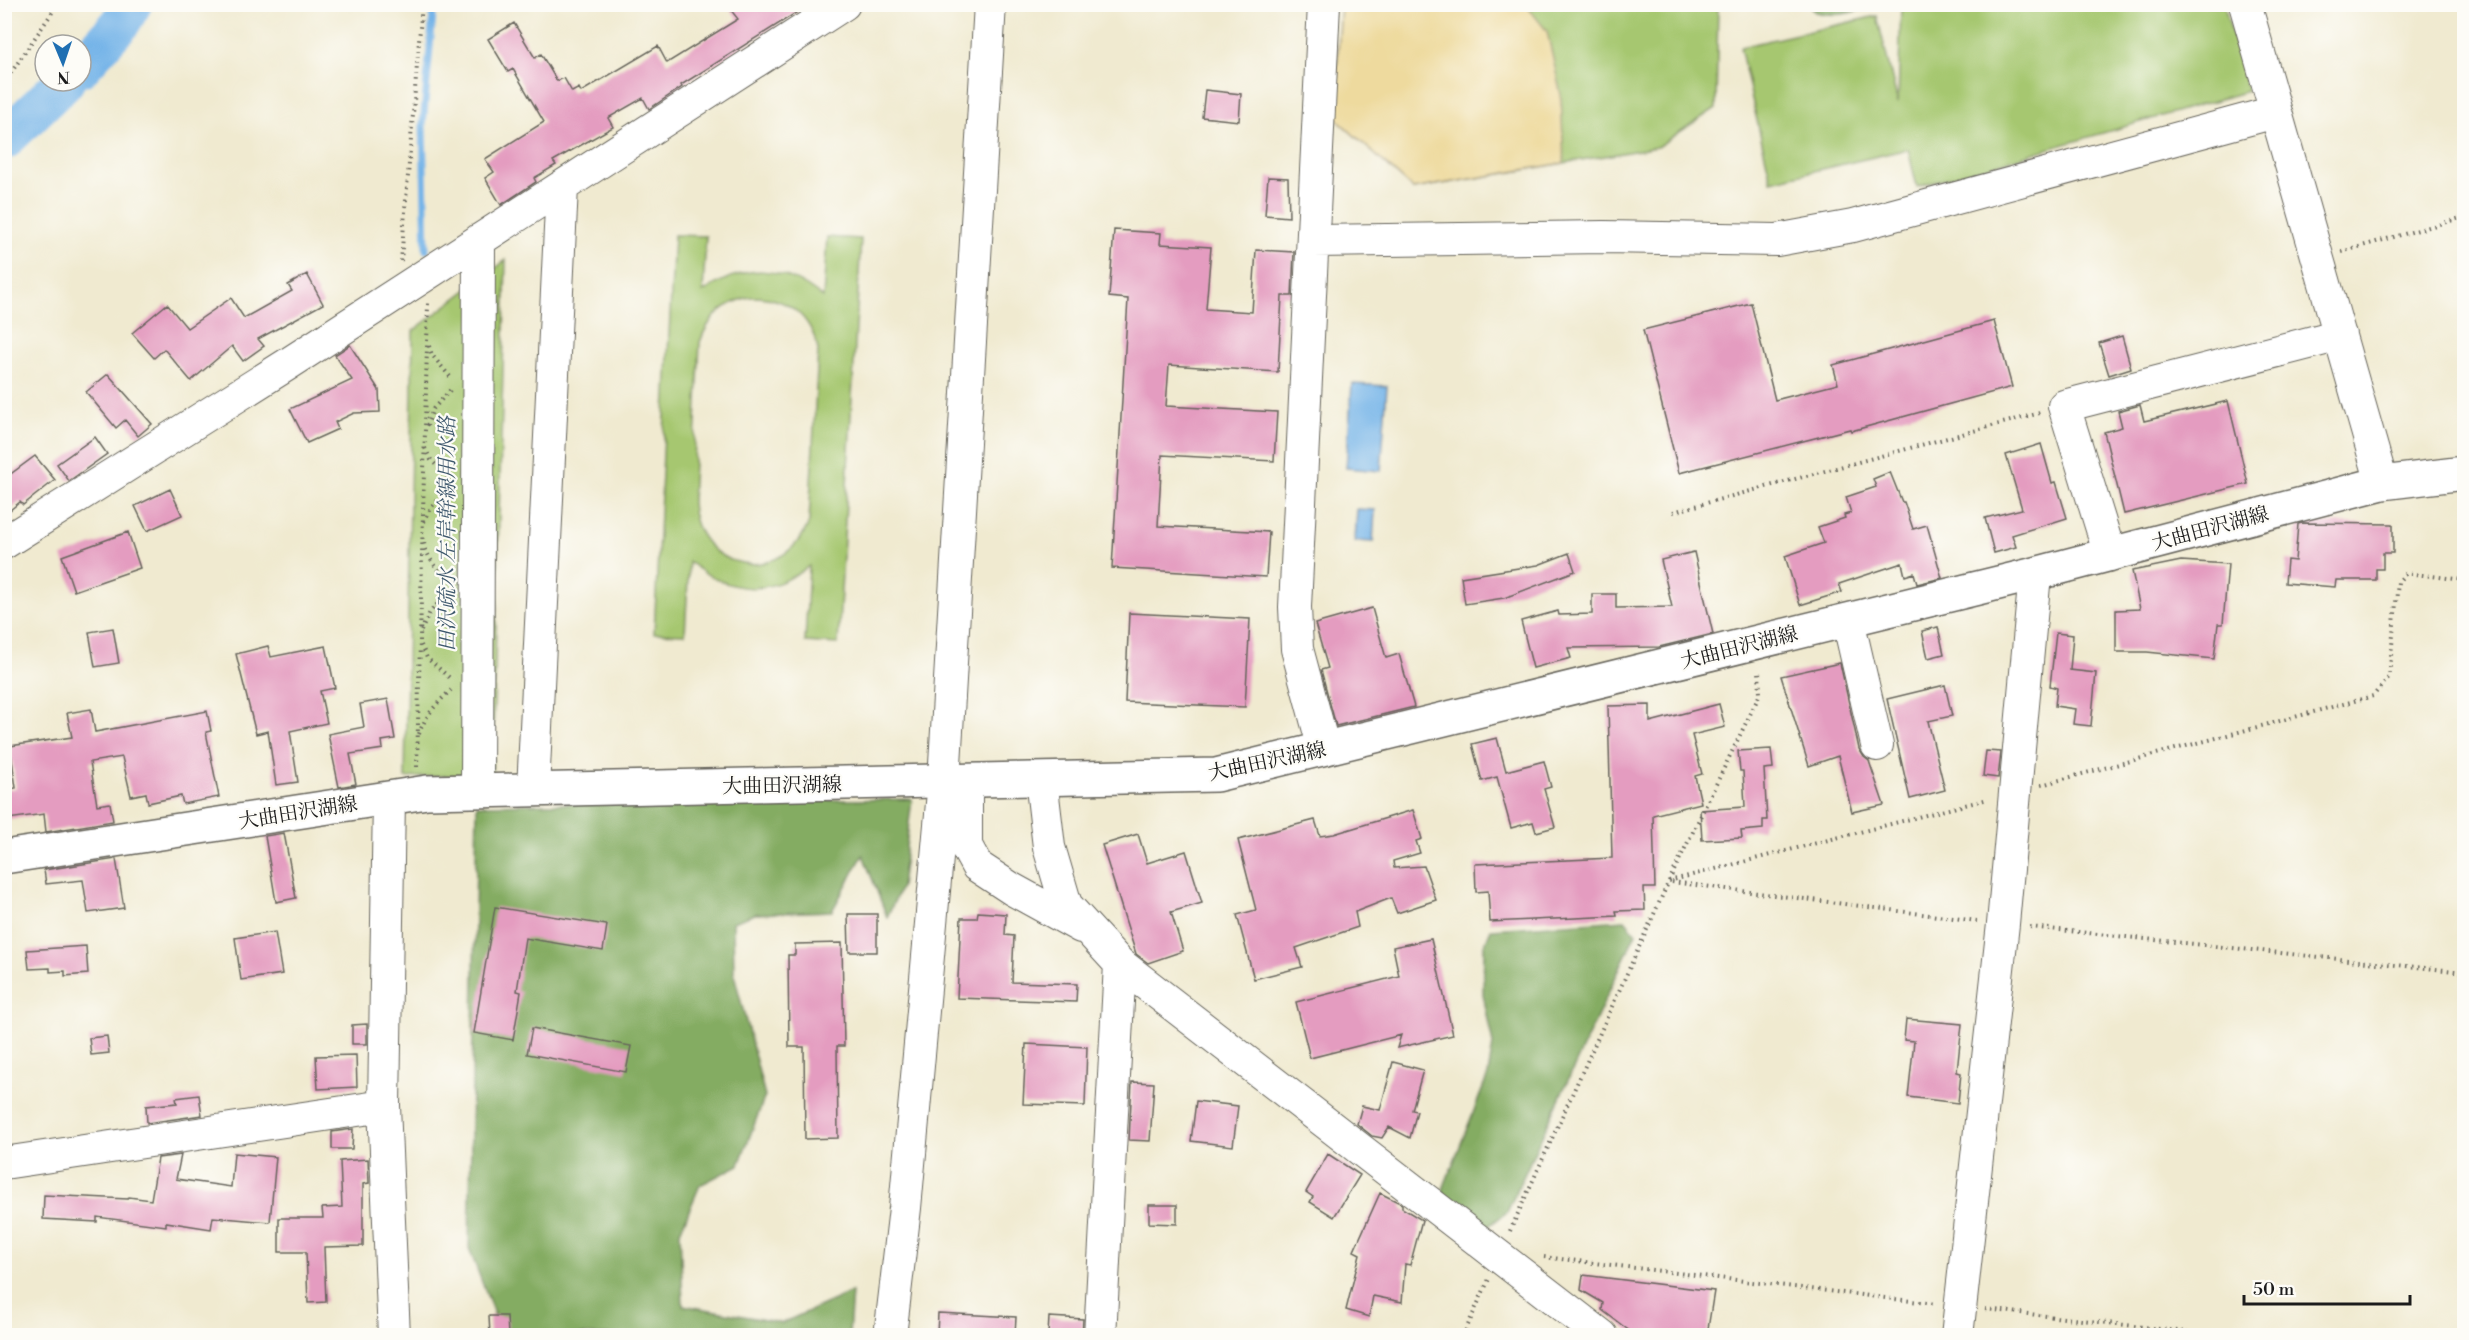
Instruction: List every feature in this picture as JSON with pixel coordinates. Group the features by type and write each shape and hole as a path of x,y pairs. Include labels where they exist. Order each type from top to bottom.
{"main road":[{"name":"大曲田沢湖線","path":"4,857 402,796 477,791 1216,775 2035,574 2382,483 2464,473"}],"street":[{"path":"4,543 844,4"},
{"path":"890,1335 955,781 990,4"},
{"path":"1324,4 1295,607 1297,649 1324,749"},
{"path":"2245,4 2382,483"},
{"path":"1314,241 1604,237 1777,240 1853,226 2275,112"},
{"path":"533,790 562,187"},
{"path":"477,791 479,240"},
{"path":"2110,555 2064,406 2340,334"},
{"path":"1959,1321 2003,924 2035,574"},
{"path":"1848,620 1877,745"},
{"path":"1041,779 1049,847 1066,905 1120,964 1602,1335"},
{"path":"955,781 966,846 977,866 1012,889 1092,933"},
{"path":"394,1335 384,1106 402,796"},
{"path":"1100,1335 1120,964"},
{"path":"4,1163 384,1106"}],"path":[{"path":"4,82 58,4"},
{"path":"401,290 406,182 422,4"},
{"path":"2318,258 2464,217"},
{"path":"417,737 429,272"},
{"path":"425,430 433,409 444,394 457,383 432,355 427,343"},
{"path":"1673,512 2064,406"},
{"path":"423,526 431,508 442,493 457,484 431,460 425,447"},
{"path":"420,632 430,612 455,585 441,573 427,555 423,536"},
{"path":"1669,881 2015,792 2373,696 2389,677 2398,582 2406,573 2464,580"},
{"path":"402,796 417,737 423,723 436,704 457,683 427,658 420,642"},
{"path":"1463,1335 1669,881 1760,694 1758,642"},
{"path":"1669,881 2003,924 2464,972"},
{"path":"1540,1257 1959,1321 2222,1335"}],"green space":[{"path":"1341,5 1718,5 1716,108 1657,147 1413,189"},
{"path":"1810,5 1872,5 1858,11 1823,14 1815,12"},
{"path":"1901,5 2224,5 2248,91 1917,187 1908,149 1771,181 1740,47 1877,16 1898,103"},
{"path":"674,235 706,236 703,292 734,276 764,271 793,279 823,298 827,237 861,239 838,644 805,642 809,566 778,583 748,588 719,580 689,562 685,634 654,633","holes":["750,297 775,300 795,310 809,327 818,350 809,522 797,543 780,556 762,563 742,563 724,557 708,544 697,526 692,502 700,342 708,325 725,307"]},
{"path":"506,260 492,773 405,778 413,331"},
{"path":"912,799 901,887 887,917 863,855 832,911 755,914 733,922 734,974 765,1096 739,1165 700,1185 680,1232 683,1305 782,1323 852,1292 849,1335 502,1335 469,1248 477,805"},
{"path":"1625,920 1636,933 1507,1212 1489,1226 1474,1221 1443,1196 1443,1189 1488,1075 1493,1044 1483,995 1484,946 1491,929"}],"sand":[{"path":"1341,5 1526,5 1547,31 1561,95 1564,163 1413,189 1334,117"}],"water":[{"path":"1352,384 1387,386 1381,471 1346,468"},
{"path":"1357,509 1375,510 1373,542 1355,541"}],"building":[{"path":"726,4 810,4 681,85 682,87 649,109 643,98 608,118 613,127 553,161 556,165 534,178 536,182 501,205 485,178 494,172 485,159 544,122 513,69 508,72 488,39 514,23 535,58 541,54 557,81 564,78 572,92 579,88 581,92 658,46 667,63 738,19"},
{"path":"1205,90 1241,94 1239,121 1202,117"},
{"path":"1268,177 1288,178 1289,217 1265,215"},
{"path":"1114,230 1161,233 1160,244 1211,247 1206,309 1252,312 1256,250 1294,252 1292,296 1282,296 1278,372 1169,365 1166,406 1277,412 1274,461 1162,455 1158,526 1269,532 1266,577 1112,568 1128,299 1109,297"},
{"path":"307,274 323,304 258,339 264,346 243,361 232,346 191,381 164,349 154,358 132,333 167,304 187,328 231,298 244,318 292,291 288,285"},
{"path":"1751,303 1775,400 1838,384 1833,365 1994,321 2012,387 1851,431 1850,429 1679,473 1643,330"},
{"path":"2122,336 2131,368 2109,375 2099,343"},
{"path":"350,345 379,390 380,412 354,413 335,422 338,429 307,443 290,409 352,380 335,355"},
{"path":"108,374 152,424 138,436 125,420 116,428 86,392"},
{"path":"2228,401 2248,484 2124,514 2104,432 2122,427 2118,411 2140,405 2144,421"},
{"path":"95,437 107,454 69,481 57,464"},
{"path":"2041,444 2052,483 2056,482 2067,518 2012,535 2016,547 1994,553 1985,518 2022,509 2006,455"},
{"path":"35,456 55,480 23,505 20,502 4,515 4,479"},
{"path":"1890,472 1913,529 1927,525 1942,578 1917,584 1914,573 1905,576 1902,563 1839,584 1842,592 1800,605 1785,556 1824,543 1818,527 1845,518 1844,515 1851,513 1846,497 1876,487 1873,479"},
{"path":"170,489 182,515 147,531 135,506"},
{"path":"2298,524 2393,524 2393,553 2383,553 2383,569 2376,569 2376,580 2336,580 2335,587 2285,583 2287,560 2295,561"},
{"path":"128,532 140,568 74,591 62,556"},
{"path":"1694,552 1713,634 1659,647 1568,648 1571,658 1533,668 1521,621 1558,611 1559,615 1592,614 1592,594 1616,594 1616,608 1672,607 1661,560"},
{"path":"1569,553 1575,571 1504,598 1465,604 1461,577 1538,565"},
{"path":"2181,561 2228,564 2223,624 2218,624 2214,659 2147,652 2116,652 2116,610 2140,609 2132,571"},
{"path":"1372,608 1386,658 1399,654 1414,707 1336,726 1321,670 1328,668 1315,624"},
{"path":"1129,613 1250,619 1245,707 1125,702"},
{"path":"1938,627 1944,654 1928,658 1922,631"},
{"path":"113,628 119,663 95,667 89,632"},
{"path":"2056,633 2073,635 2070,670 2096,673 2091,726 2073,724 2075,709 2055,706 2057,688 2050,686"},
{"path":"268,646 271,657 326,646 335,688 320,691 327,723 290,731 298,782 276,785 268,731 256,734 236,654"},
{"path":"1840,663 1859,749 1869,761 1884,805 1852,812 1838,756 1809,766 1781,676"},
{"path":"1945,685 1952,716 1928,721 1945,790 1910,799 1887,699"},
{"path":"388,699 395,739 382,741 383,749 350,754 356,784 339,787 328,734 364,727 360,704"},
{"path":"1719,704 1725,727 1692,735 1702,774 1695,776 1701,803 1653,815 1655,888 1644,888 1645,910 1616,911 1617,916 1490,922 1488,891 1476,892 1475,864 1612,858 1608,706 1650,705 1650,722"},
{"path":"91,709 95,732 207,711 211,731 206,732 219,797 183,804 181,796 148,803 146,793 131,796 122,757 90,762 97,805 110,803 113,821 46,832 44,814 8,819 4,790 16,788 10,746 72,737 67,713"},
{"path":"1497,738 1506,771 1544,761 1551,787 1544,789 1555,827 1536,832 1533,822 1511,828 1497,777 1482,781 1472,744"},
{"path":"1771,749 1773,768 1764,769 1767,820 1763,820 1763,829 1741,831 1742,838 1702,840 1700,810 1745,807 1743,771 1740,771 1738,751"},
{"path":"1986,751 2001,752 1998,778 1983,776"},
{"path":"1413,810 1422,839 1416,841 1420,853 1393,861 1394,868 1424,866 1436,900 1397,913 1391,898 1355,912 1358,927 1296,948 1302,967 1254,979 1237,915 1256,910 1238,840 1315,820 1320,836 1334,834"},
{"path":"284,833 296,898 276,902 265,836"},
{"path":"1138,834 1147,863 1186,851 1202,903 1171,912 1183,951 1148,963 1136,954 1102,845"},
{"path":"116,859 124,908 88,913 83,880 46,884 44,870"},
{"path":"495,907 607,925 603,951 525,938 517,991 521,992 513,1040 474,1033"},
{"path":"978,912 1006,914 1005,935 1014,936 1012,982 1077,984 1076,1002 957,998 961,918 977,918"},
{"path":"848,914 877,914 877,952 849,952"},
{"path":"275,932 282,974 241,980 235,938"},
{"path":"1431,939 1453,1035 1397,1048 1401,1035 1310,1058 1296,1002 1399,976 1393,947"},
{"path":"842,943 844,1046 837,1046 838,1138 805,1139 804,1047 789,1047 788,955 795,955 795,944"},
{"path":"86,946 88,974 65,976 65,971 50,972 50,968 29,969 27,950"},
{"path":"1906,1019 1962,1024 1957,1072 1961,1073 1958,1103 1908,1097 1914,1041 1904,1040"},
{"path":"367,1024 367,1044 352,1044 352,1025"},
{"path":"532,1028 631,1046 626,1072 527,1054"},
{"path":"107,1036 109,1053 91,1055 89,1038"},
{"path":"1026,1044 1087,1047 1085,1106 1023,1104"},
{"path":"356,1055 357,1087 318,1089 316,1056"},
{"path":"1393,1062 1423,1070 1412,1110 1417,1111 1410,1138 1389,1127 1382,1138 1372,1136 1357,1124 1362,1106 1380,1110"},
{"path":"1132,1082 1154,1083 1150,1141 1129,1140"},
{"path":"199,1095 202,1115 147,1123 146,1106 177,1103 176,1098"},
{"path":"1196,1101 1238,1106 1233,1146 1191,1141"},
{"path":"353,1129 352,1149 332,1149 332,1132"},
{"path":"234,1153 276,1157 270,1222 213,1217 211,1229 166,1222 166,1226 97,1217 97,1222 43,1219 44,1195 128,1199 129,1197 151,1200 158,1158 181,1155 176,1179 231,1187"},
{"path":"1328,1154 1360,1175 1334,1217 1310,1202 1313,1197 1306,1192"},
{"path":"368,1159 369,1183 363,1184 363,1246 324,1247 326,1302 308,1303 306,1252 279,1252 279,1218 323,1218 322,1208 342,1207 340,1161"},
{"path":"1380,1193 1402,1204 1402,1208 1422,1220 1410,1265 1405,1264 1402,1302 1373,1296 1369,1317 1346,1310 1360,1254 1354,1251"},
{"path":"1149,1205 1177,1205 1177,1224 1149,1223"},
{"path":"1583,1275 1714,1291 1707,1335 1635,1335 1602,1310 1603,1303 1581,1290"},
{"path":"938,1313 1016,1317 1015,1335 937,1335"},
{"path":"489,1316 507,1316 508,1335 490,1335"},
{"path":"1049,1317 1083,1319 1082,1335 1048,1335"}],"waterway":[{"path":"93,54 120,24 132,4"},
{"name":"田沢疏水 左岸幹線用水路","path":"426,250 423,124 434,4"},
{"path":"4,140 53,93"}]}
